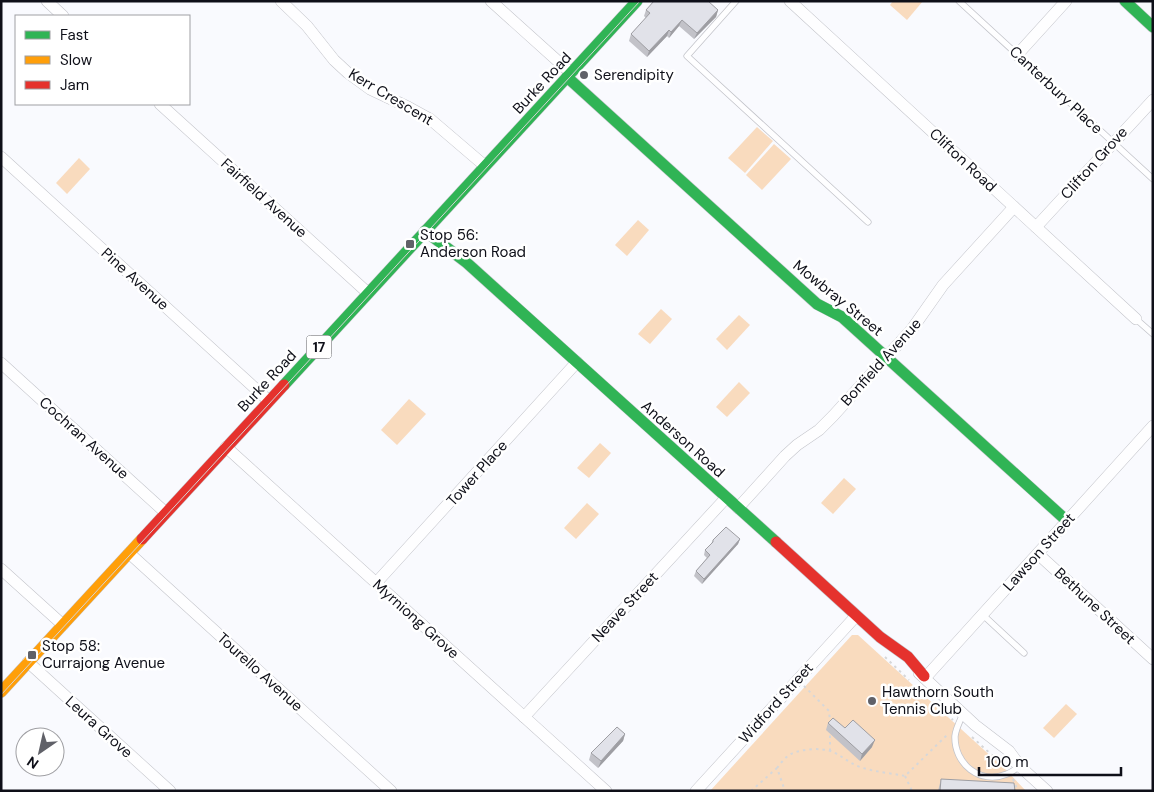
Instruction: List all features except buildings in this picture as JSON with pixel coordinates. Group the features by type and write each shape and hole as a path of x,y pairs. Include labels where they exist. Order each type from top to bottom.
{"main road":[{"name":"Burke Road","path":"1,692 637,1"},
{"path":"1125,1 1153,27"},
{"name":"Mowbray Street","path":"569,75 817,304 842,317 1067,521"},
{"name":"Anderson Road","path":"467,263 856,616 880,637 908,657 924,677"}],"street":[{"path":"47,1 63,15"},
{"name":"Kerr Crescent","path":"281,1 307,26 334,60 348,73 370,89 430,119 485,166"},
{"path":"492,1 569,75"},
{"name":"Clifton Road","path":"790,1 1136,319"},
{"path":"1017,55 1066,1"},
{"name":"Clifton Grove","path":"1036,227 1153,100"},
{"name":"Fairfield Avenue","path":"161,105 368,293"},
{"name":"Pine Avenue","path":"1,157 269,401"},
{"name":"Bonfield Avenue","path":"738,508 785,456 825,424 917,323 943,285 1014,207"},
{"name":"Anderson Road","path":"428,228 467,263"},
{"name":"Tower Place","path":"376,583 577,362"},
{"name":"Cochran Avenue","path":"1,363 166,513"},
{"name":"Lawson Street","path":"924,677 1151,430"},
{"name":"Myrniong Grove","path":"226,447 606,791"},
{"name":"Neave Street","path":"524,717 726,498"},
{"name":"Tourello Avenue","path":"129,553 391,791"},
{"name":"Bethune Street","path":"1038,554 1153,659"},
{"path":"1,569 63,625"},
{"name":"Widford Street","path":"696,791 856,616"},
{"name":"Leura Grove","path":"28,662 170,791"},
{"name":"Anderson Road","path":"924,677 975,725 1009,751 1015,769 1047,791"}],"lane":[{"path":"736,1 687,56 868,222"},
{"name":"Canterbury Place","path":"959,1 1153,180"},
{"path":"1136,319 1153,334"},
{"path":"983,615 1024,653"},
{"path":"963,714 955,735 956,748 958,756 968,769 975,774 989,777 1005,775 1015,769"}],"path":[{"path":"882,655 910,680"},
{"path":"804,686 829,711 830,724"},
{"path":"917,687 958,725 1015,769 1018,791"},
{"path":"906,776 958,725"},
{"path":"830,733 830,751"},
{"path":"751,791 791,754 822,749 830,751 861,768 906,776"},
{"path":"777,768 785,791"},
{"path":"906,776 912,791"}],"shaded area":[{"path":"893,1 923,1 907,20 890,5"},
{"path":"757,127 773,141 745,173 728,158"},
{"path":"774,144 791,159 762,190 746,175"},
{"path":"79,158 90,169 67,194 56,183"},
{"path":"638,220 649,230 627,256 615,245"},
{"path":"661,309 672,319 650,344 638,334"},
{"path":"739,315 750,325 727,350 716,339"},
{"path":"739,382 750,393 727,417 716,407"},
{"path":"409,399 426,414 397,445 381,430"},
{"path":"600,443 611,453 589,478 577,468"},
{"path":"844,478 856,489 833,514 821,503"},
{"path":"587,503 599,514 576,539 564,528"},
{"path":"852,635 858,635 1006,770 1026,791 710,791"},
{"path":"1066,704 1077,714 1054,738 1043,728"}],"tram line":[{"path":"1,695 640,1"}],"traffic: fast":[{"path":"284,385 637,1"},
{"path":"1125,1 1153,27"},
{"path":"567,77 817,304 842,317 1067,521"},
{"path":"425,231 467,263 776,542"}],"traffic: slow":[{"path":"1,692 142,539"}],"traffic: jam":[{"path":"142,539 284,385"},
{"path":"776,542 880,637 908,657 924,676"}],"place":[{"name":"Serendipity","path":"584,75"},
{"name":"Stop 56: Anderson Road","path":"410,244"},
{"name":"Stop 58: Currajong Avenue","path":"32,655"},
{"name":"Hawthorn South Tennis Club","path":"872,701"}]}
